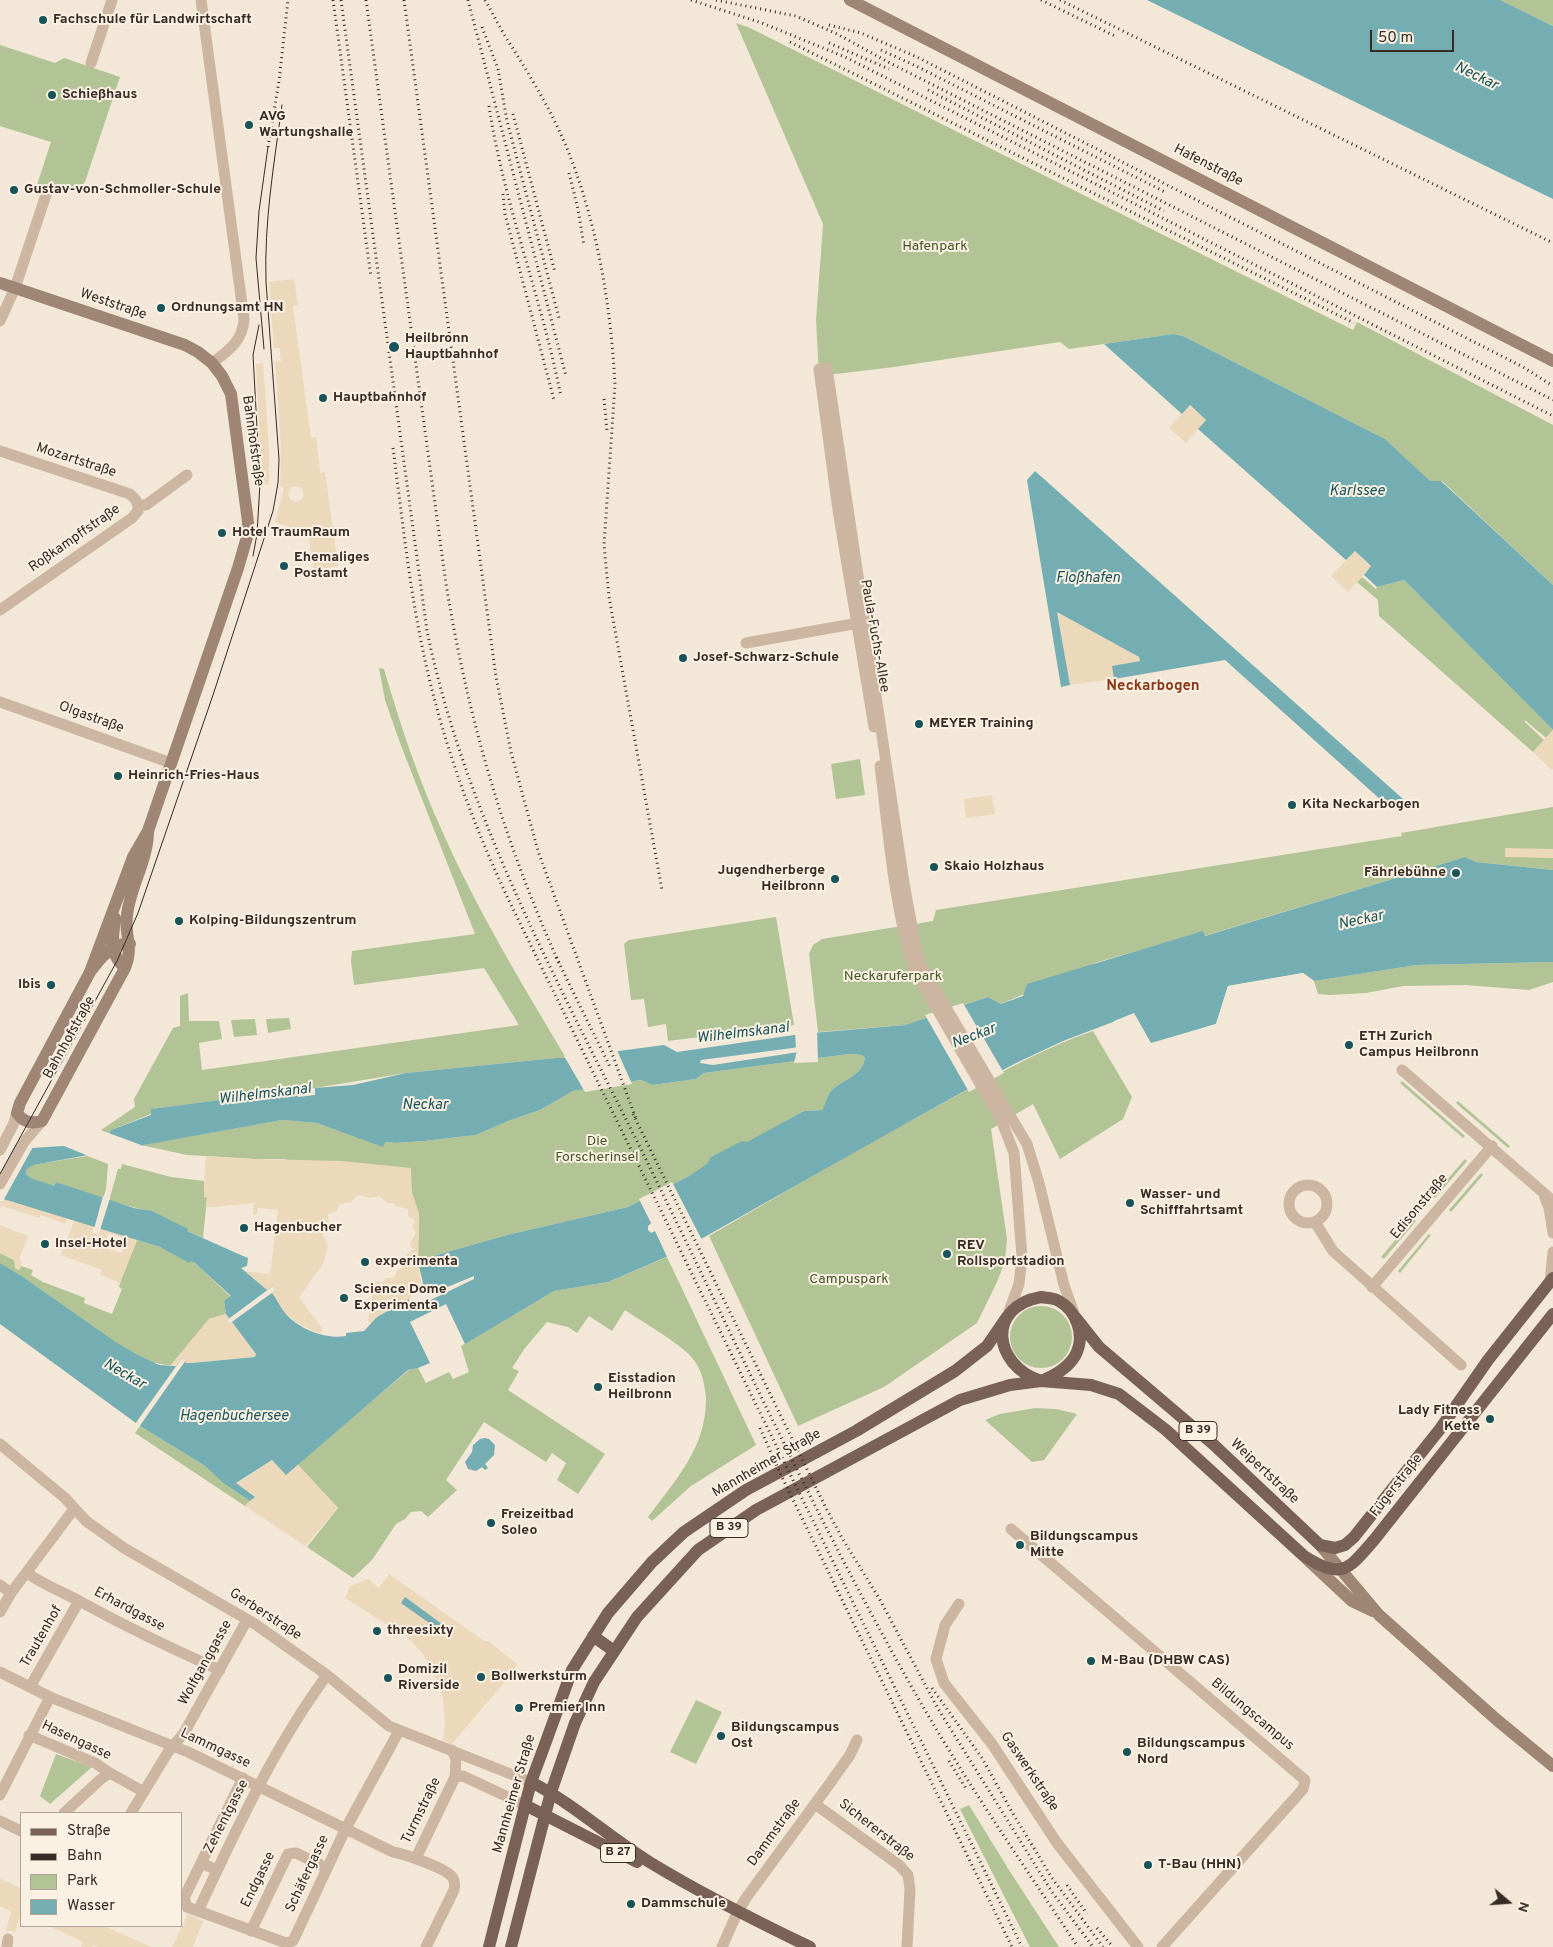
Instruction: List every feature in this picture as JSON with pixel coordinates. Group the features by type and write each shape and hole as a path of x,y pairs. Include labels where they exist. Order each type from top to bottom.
{"main road":[{"name":"Fügerstraße","path":"1320,1545 1335,1548 1345,1545 1354,1537 1440,1429 1488,1360 1551,1280"},
{"name":"B 39","path":"1007,1317 1016,1306 1028,1299 1042,1297 1055,1300 1067,1307 1076,1318"},
{"name":"Fügerstraße","path":"1341,1570 1350,1566 1374,1540 1553,1314"},
{"path":"1007,1317 1002,1333 1004,1349 1013,1363 1024,1374 1041,1381 1056,1375 1075,1356 1079,1344 1080,1330 1076,1318"},
{"name":"Mannheimer Straße","path":"489,1947 531,1782 572,1670 608,1613 652,1562 684,1532 746,1490 856,1431 955,1371 987,1346 1007,1317"},
{"name":"Weipertstraße","path":"1076,1318 1099,1347 1212,1444 1320,1545"},
{"name":"B 39","path":"511,1947 544,1814 575,1723 594,1682 614,1651 637,1617 668,1580 698,1550 756,1510 960,1400 1010,1385 1041,1381"},
{"name":"Weipertstraße","path":"1041,1381 1091,1385 1108,1389 1130,1401 1166,1430 1304,1556"},
{"name":"B 39","path":"1304,1556 1320,1566 1341,1570"},
{"path":"593,1636 614,1651"},
{"path":"531,1782 551,1792 626,1846 694,1887"},
{"name":"B 27","path":"525,1805 647,1868 694,1887 810,1947"}],"street":[{"path":"92,63 112,0"},
{"path":"201,0 244,318 241,333 234,346 212,363"},
{"name":"Hafenstraße","path":"850,0 1553,361"},
{"path":"0,321 16,288 46,195"},
{"name":"Weststraße","path":"0,283 185,345 212,363"},
{"name":"Bahnhofstraße","path":"18,1108 90,972 133,857 148,831 238,568 248,531 247,510 231,394 222,376 212,363"},
{"name":"Paula-Fuchs-Allee","path":"823,369 843,510 882,750 904,906 916,948 918,969 1007,1120"},
{"name":"Mozartstraße","path":"0,451 130,494 135,498 138,505"},
{"name":"Roßkampffstraße","path":"0,610 132,518 138,511 138,505 146,505 187,475"},
{"path":"746,643 861,623"},
{"name":"Olgastraße","path":"0,702 171,763"},
{"name":"Bahnhofstraße","path":"42,1121 125,968 130,953 126,928 127,916 148,846 148,831"},
{"name":"Bahnhofstraße","path":"90,972 100,959 113,948 116,904"},
{"path":"125,968 117,960 113,948 125,943 130,944"},
{"path":"1402,1070 1548,1192 1553,1201"},
{"path":"2,1146 18,1108 29,1122 42,1121"},
{"path":"1007,1120 1027,1144 1040,1184 1060,1272 1076,1318"},
{"name":"Mannheimer Straße","path":"1007,1120 1014,1153 1022,1258 1020,1284 1007,1317"},
{"path":"0,1184 24,1142 42,1121"},
{"name":"Edisonstraße","path":"1372,1287 1492,1146"},
{"path":"1548,1192 1553,1233"},
{"path":"1315,1222 1333,1251 1461,1365"},
{"path":"1551,1280 1553,1252"},
{"name":"Gerberstraße","path":"0,1444 65,1498 86,1521 124,1548 247,1620 327,1675 368,1710 399,1731 531,1782"},
{"path":"0,1612 11,1593 74,1509"},
{"name":"Bildungscampus","path":"1011,1529 1305,1780 1304,1789 1162,1947"},
{"name":"Weipertstraße","path":"1320,1545 1380,1614 1497,1720 1553,1766"},
{"name":"Weipertstraße","path":"1304,1556 1352,1601 1380,1614"},
{"name":"Erhardgasse","path":"27,1573 60,1593 79,1601 150,1639 220,1670"},
{"path":"0,1585 11,1593"},
{"name":"Trautenhof","path":"30,1687 79,1601"},
{"name":"Gaswerkstraße","path":"959,1604 945,1625 936,1658 944,1682 992,1744 1062,1849 1138,1947"},
{"name":"Wolfganggasse","path":"131,1812 173,1746 184,1733 247,1620"},
{"name":"Lammgasse","path":"0,1672 50,1697 173,1746 260,1786 393,1852 416,1858 450,1875 454,1882 454,1890 426,1947"},
{"name":"Zehentgasse","path":"243,1778 184,1898 187,1907 198,1911 260,1786 305,1705 327,1675"},
{"path":"0,1795 50,1697"},
{"name":"Schäfergasse","path":"198,1911 286,1943 293,1940 346,1828 399,1731"},
{"name":"Hasengasse","path":"29,1736 96,1763 144,1792"},
{"name":"Dammstraße","path":"722,1947 738,1911 850,1755 857,1740"},
{"name":"Turmstraße","path":"416,1858 455,1778 456,1758 452,1750"},
{"name":"Hasengasse","path":"65,1812 101,1778 110,1773"},
{"name":"Turmstraße","path":"455,1778 462,1776 525,1805"},
{"name":"Sichererstraße","path":"815,1804 899,1865 908,1875 910,1889 907,1947"},
{"path":"0,1821 20,1830"},
{"name":"Endgasse","path":"251,1931 288,1854 296,1852 327,1868"},
{"name":"Zehentgasse","path":"201,1863 217,1870"}],"green space":[{"path":"1500,0 1553,0 1553,26"},
{"name":"Hafenpark","path":"736,23 750,28 1353,330 1357,322 1553,425 1553,585 1442,481 1430,482 1385,439 1183,336 1173,334 1069,349 1060,342 894,367 819,376 816,320 823,224"},
{"path":"0,45 55,63 64,58 120,77 85,182 80,187 67,187 59,184 55,194 36,188 51,142 0,126"},
{"path":"1362,577 1376,589 1377,587 1404,580 1553,730 1546,738 1525,720 1544,740 1533,752 1379,616 1378,600 1357,582"},
{"path":"379,668 384,669 417,771 456,860 501,946 566,1058 406,1073 315,1088 152,1109 151,1114 111,1130 109,1134 101,1130 135,1107 134,1099 173,1028 180,1026 180,996 188,993 189,1021 219,1021 222,1039 199,1043 202,1070 519,1025 484,968 354,985 351,961 352,951 475,934 400,743 385,700"},
{"path":"860,759 865,795 836,799 831,764"},
{"name":"Neckaruferpark","path":"1553,807 1553,870 1476,862 1465,857 1204,936 1203,932 1098,962 1001,1004 988,997 905,1025 818,1032 809,954 813,945 822,939 933,921 936,910 1402,836 1401,833"},
{"path":"776,917 794,1025 668,1041 666,1024 648,1027 644,999 631,1000 624,944 629,940"},
{"path":"1553,962 1553,982 1529,990 1466,985 1403,986 1366,993 1330,995 1318,994 1314,981 1417,965"},
{"path":"289,1018 291,1029 268,1033 266,1019"},
{"path":"255,1019 257,1035 234,1037 231,1020"},
{"name":"Campuspark","path":"1093,1031 1132,1097 1123,1119 1060,1159 1033,1104 991,1129 1007,1239 1005,1261 977,1323 884,1387 798,1426 709,1236 865,1146 960,1094 1042,1052"},
{"name":"Die Forscherinsel","path":"849,1054 862,1055 865,1058 863,1064 856,1073 831,1091 824,1110 804,1111 689,1176 628,1207 507,1235 418,1262 419,1214 412,1193 284,1159 187,1155 141,1145 282,1120 317,1123 383,1146 384,1142 424,1141 476,1135 540,1110 573,1091 641,1080 653,1085 696,1079 704,1073"},
{"path":"1402,1081 1465,1136 1463,1138 1400,1083"},
{"path":"1458,1101 1510,1146 1508,1148 1456,1103"},
{"path":"87,1156 108,1164 106,1189 103,1199 56,1182 54,1187 31,1178 26,1174 27,1169 32,1165"},
{"path":"1465,1159 1467,1161 1435,1198 1433,1196"},
{"path":"122,1164 171,1177 204,1181 204,1196 207,1198 203,1238 153,1212 109,1201 118,1169 121,1169"},
{"path":"1481,1173 1483,1175 1451,1212 1449,1210"},
{"path":"1413,1219 1416,1221 1384,1259 1381,1257"},
{"path":"1429,1234 1431,1235 1400,1273 1398,1271"},
{"path":"137,1240 160,1247 195,1263 231,1297 224,1301 226,1314 209,1319 171,1365 149,1361 127,1350 0,1263 0,1253 14,1260 19,1270 21,1266 33,1270 31,1275 43,1282 85,1298 84,1303 112,1314 122,1289 119,1287 120,1283"},
{"path":"667,1257 756,1445 691,1486 652,1521 648,1517 688,1462 701,1433 705,1417 706,1399 704,1383 699,1368 688,1353 625,1310 612,1331 589,1316 577,1333 568,1327 547,1322 525,1348 512,1368 519,1371 508,1390 605,1454 578,1494 557,1480 566,1463 552,1453 546,1462 484,1422 446,1480 457,1490 428,1517 421,1511 411,1512 405,1519 396,1524 372,1560 353,1578 307,1547 338,1508 298,1465 308,1454 409,1370 418,1368 426,1383 449,1372 453,1379 469,1372 461,1346 554,1291 608,1282"},
{"path":"1041,1306 1058,1311 1063,1315 1067,1320 1072,1337 1067,1354 1063,1359 1058,1363 1041,1368 1024,1363 1019,1359 1015,1354 1010,1337 1015,1320 1019,1315 1024,1311"},
{"path":"1035,1408 1056,1409 1077,1414 1044,1460 1032,1462 985,1420 1000,1414"},
{"path":"140,1426 205,1466 223,1483 250,1501 245,1506 135,1433"},
{"path":"696,1700 722,1712 696,1764 670,1752"},
{"path":"56,1754 92,1767 50,1804 40,1796"},
{"path":"969,1805 1059,1947 1030,1947 960,1809"}],"shaded area":[{"path":"294,279 298,305 293,306 311,438 316,437 320,473 325,472 338,566 314,570 308,534 275,522 284,488 280,486 281,448 275,362 281,361 280,348 274,348 269,282","holes":["291,487 302,488 304,494 302,500 296,502 290,499 288,495"]},
{"path":"263,363 269,449 269,485 262,484 256,364"},
{"path":"1189,405 1206,420 1186,443 1169,428"},
{"path":"1355,551 1371,567 1348,592 1331,576"},
{"path":"1057,612 1139,657 1140,661 1113,666 1114,679 1070,685"},
{"path":"1553,730 1553,768 1552,770 1533,752"},
{"path":"992,795 995,814 966,818 964,799"},
{"path":"1505,848 1553,849 1553,858 1505,857"},
{"path":"206,1156 342,1161 411,1168 412,1193 419,1214 418,1262 421,1282 409,1299 377,1317 370,1325 368,1320 374,1284 377,1281 382,1283 386,1278 394,1278 397,1270 406,1266 406,1255 413,1249 410,1244 416,1232 412,1228 415,1221 408,1216 408,1209 395,1206 394,1203 386,1203 380,1196 370,1198 358,1195 351,1202 339,1204 337,1211 328,1214 329,1224 322,1232 328,1247 323,1264 299,1297 323,1330 318,1333 297,1323 286,1315 278,1303 272,1293 276,1290 273,1287 267,1290 244,1271 270,1274 278,1210 258,1208 256,1215 253,1214 254,1203 206,1207 207,1198 204,1197 204,1181"},
{"path":"0,1198 94,1226 92,1233 98,1235 101,1228 137,1240 120,1283 100,1275 102,1270 61,1255 74,1221 67,1219 65,1224 41,1215 39,1218 2,1206 0,1208","holes":["108,1233 126,1239 122,1253 104,1248"]},
{"path":"0,1225 28,1236 19,1260 22,1262 19,1270 15,1268 14,1260 0,1253"},
{"path":"226,1314 229,1318 228,1322 230,1324 232,1322 256,1354 255,1357 171,1365 209,1319"},
{"path":"272,1460 286,1474 298,1465 338,1508 305,1546 245,1506 255,1496 236,1484"},
{"path":"389,1574 484,1641 488,1641 517,1664 514,1671 451,1745 443,1740 445,1725 443,1698 437,1680 423,1654 407,1637 345,1598 350,1586 368,1579 379,1588"},
{"path":"0,1879 20,1888 20,1917 15,1932 6,1930 11,1912 0,1906"},
{"path":"188,1914 203,1921 193,1947 172,1947"},
{"path":"51,1927 106,1927 151,1947 97,1947 93,1945 92,1947 81,1947 83,1942"}],"water":[{"name":"Neckar","path":"1147,0 1500,0 1553,26 1553,199"},
{"name":"Karlssee","path":"1173,334 1183,336 1385,439 1430,481 1441,481 1553,585 1553,730 1404,580 1377,587 1364,575 1371,566 1355,551 1346,560 1198,429 1206,420 1190,405 1182,414 1104,344"},
{"name":"Floßhafen","path":"1035,471 1412,807 1391,809 1225,660 1114,679 1112,666 1140,661 1139,657 1057,612 1070,685 1061,687 1027,480"},
{"path":"1465,857 1476,862 1553,870 1553,962 1417,965 1314,981 1303,973 1228,986 1216,1024 1151,1044 1134,1014 1063,1041 1014,1064 678,1252 608,1282 554,1291 465,1344 446,1304 410,1322 430,1363 408,1370 286,1475 272,1460 236,1483 255,1497 250,1501 223,1483 205,1466 140,1426 0,1324 0,1263 114,1341 159,1365 176,1366 182,1358 186,1360 185,1363 192,1363 255,1357 256,1354 232,1322 229,1324 227,1320 229,1318 226,1314 224,1301 231,1296 195,1263 190,1261 189,1263 160,1247 0,1198 32,1148 63,1146 109,1134 111,1130 151,1115 151,1109 297,1090 298,1097 315,1095 315,1088 353,1085 406,1073 566,1058 664,1045 677,1052 801,1034 905,1025 988,997 1001,1004 1023,996 1027,984 1203,931 1205,936","holes":["800,1047 799,1052 713,1065 700,1063 701,1060","849,1054 862,1055 865,1058 863,1064 856,1073 831,1091 823,1110 804,1111 747,1142 742,1141 711,1157 707,1164 689,1176 628,1207 507,1235 418,1262 423,1283 417,1290 431,1292 474,1276 474,1279 410,1310 409,1299 377,1317 364,1331 346,1333 346,1336 322,1335 297,1324 283,1311 272,1293 276,1290 273,1286 267,1290 241,1268 247,1266 248,1258 187,1231 188,1229 152,1211 134,1208 56,1182 54,1186 31,1178 26,1174 27,1169 33,1165 282,1120 317,1123 383,1147 385,1142 424,1141 476,1135 540,1110 573,1091 641,1080 653,1085 696,1079 704,1073"]},
{"path":"485,1438 495,1445 494,1455 485,1464 488,1468 485,1470 482,1467 476,1471 468,1469 465,1462 472,1452 473,1445 480,1439"},
{"path":"405,1597 446,1627 442,1632 401,1603"}],"pier":[{"path":"1303,973 1314,981 1310,981 1302,976 1230,988 1217,1026 1151,1046 1148,1045 1133,1017 1115,1024 1114,1021 1134,1013 1151,1043 1216,1024 1228,986"},
{"path":"963,1003 1004,1073 969,1092 925,1015"},
{"path":"817,1030 818,1062 794,1063 797,1050 795,1032"},
{"path":"616,1048 632,1084 585,1092 564,1056"},
{"path":"106,1132 141,1145 140,1148 91,1157 59,1144"},
{"path":"0,1145 34,1145 3,1201 0,1201"},
{"path":"672,1182 703,1242 668,1259 655,1231 651,1233 648,1230 648,1226 651,1223 639,1199"},
{"path":"103,1196 110,1198 100,1230 94,1229"},
{"path":"273,1286 276,1290 229,1324 227,1320"},
{"path":"182,1358 186,1360 139,1427 135,1424"}],"tram line":[{"path":"0,1174 117,961 138,913 213,695 273,511 278,483 279,459 266,260 270,193 282,105"},
{"path":"264,349 256,258 259,211 268,147"},
{"path":"253,556 257,534 260,483 253,355 259,325"}],"railway":[{"path":"268,147 279,81 288,0"},
{"path":"333,0 371,277"},
{"path":"341,0 427,631 445,704 468,775 495,845 557,981 846,1566 879,1629 953,1756 1078,1947"},
{"path":"366,0 446,584 455,634 477,730 504,824 539,917 559,963"},
{"path":"404,0 496,677 511,752 538,851 636,1119"},
{"path":"468,0 566,376"},
{"path":"485,0 564,140 580,183 602,269 615,385 604,545 609,597 662,890"},
{"path":"691,0 762,23 845,57 1553,416"},
{"path":"716,0 796,16 837,34 890,63 1553,400"},
{"path":"1041,0 1117,37"},
{"path":"1060,0 1553,243"},
{"path":"829,25 861,33 917,57 1523,367 1553,386"},
{"path":"482,27 498,69 507,121 559,318"},
{"path":"790,42 1354,323"},
{"path":"829,43 889,69"},
{"path":"881,50 1165,192"},
{"path":"928,90 1164,211"},
{"path":"489,106 513,216 544,324 561,397"},
{"path":"513,114 555,272"},
{"path":"569,173 578,209 584,246"},
{"path":"503,194 505,214 554,400"},
{"path":"604,399 607,431"},
{"path":"393,448 414,601 423,651 439,718 460,783 498,878 1022,1947"},
{"path":"556,957 610,1067"},
{"path":"633,1114 842,1538 879,1598 937,1707 1052,1892 1093,1947"},
{"path":"760,1428 780,1473 1012,1947"},
{"path":"932,1688 982,1758 1052,1878 1103,1947"},
{"path":"949,1761 967,1790"},
{"path":"1067,1885 1087,1914"},
{"path":"1097,1928 1113,1947"}],"place":[{"name":"Fachschule für Landwirtschaft","path":"43,20"},
{"name":"Schießhaus","path":"52,95"},
{"name":"AVG Wartungshalle","path":"249,125"},
{"name":"Gustav-von-Schmoller-Schule","path":"14,190"},
{"name":"Ordnungsamt HN","path":"161,308"},
{"name":"Heilbronn Hauptbahnhof","path":"394,347"},
{"name":"Hauptbahnhof","path":"323,398"},
{"name":"Hotel TraumRaum","path":"222,533"},
{"name":"Ehemaliges Postamt","path":"284,566"},
{"name":"Josef-Schwarz-Schule","path":"683,658"},
{"name":"MEYER Training","path":"919,724"},
{"name":"Heinrich-Fries-Haus","path":"118,776"},
{"name":"Kita Neckarbogen","path":"1292,805"},
{"name":"Skaio Holzhaus","path":"934,867"},
{"name":"Fährlebühne","path":"1456,873"},
{"name":"Jugendherberge Heilbronn","path":"835,879"},
{"name":"Kolping-Bildungszentrum","path":"179,921"},
{"name":"Ibis","path":"51,985"},
{"name":"ETH Zurich Campus Heilbronn","path":"1349,1045"},
{"name":"Wasser- und Schifffahrtsamt","path":"1130,1203"},
{"name":"Hagenbucher","path":"244,1228"},
{"name":"Insel-Hotel","path":"45,1244"},
{"name":"REV Rollsportstadion","path":"947,1254"},
{"name":"experimenta","path":"365,1262"},
{"name":"Science Dome Experimenta","path":"344,1298"},
{"name":"Eisstadion Heilbronn","path":"598,1387"},
{"name":"Lady Fitness Kette","path":"1490,1419"},
{"name":"Freizeitbad Soleo","path":"491,1523"},
{"name":"Bildungscampus Mitte","path":"1020,1545"},
{"name":"threesixty","path":"377,1631"},
{"name":"M-Bau (DHBW CAS)","path":"1091,1661"},
{"name":"Bollwerksturm","path":"481,1677"},
{"name":"Domizil Riverside","path":"388,1678"},
{"name":"Premier Inn","path":"519,1708"},
{"name":"Bildungscampus Ost","path":"721,1736"},
{"name":"Bildungscampus Nord","path":"1127,1752"},
{"name":"T-Bau (HHN)","path":"1148,1865"},
{"name":"Dammschule","path":"631,1904"}],"district":[{"name":"Neckarbogen","path":"1153,687"}],"water label":[{"name":"Wilhelmskanal","path":"743,1034"},
{"name":"Wilhelmskanal","path":"265,1095"},
{"name":"Hagenbuchersee","path":"234,1417"}]}
